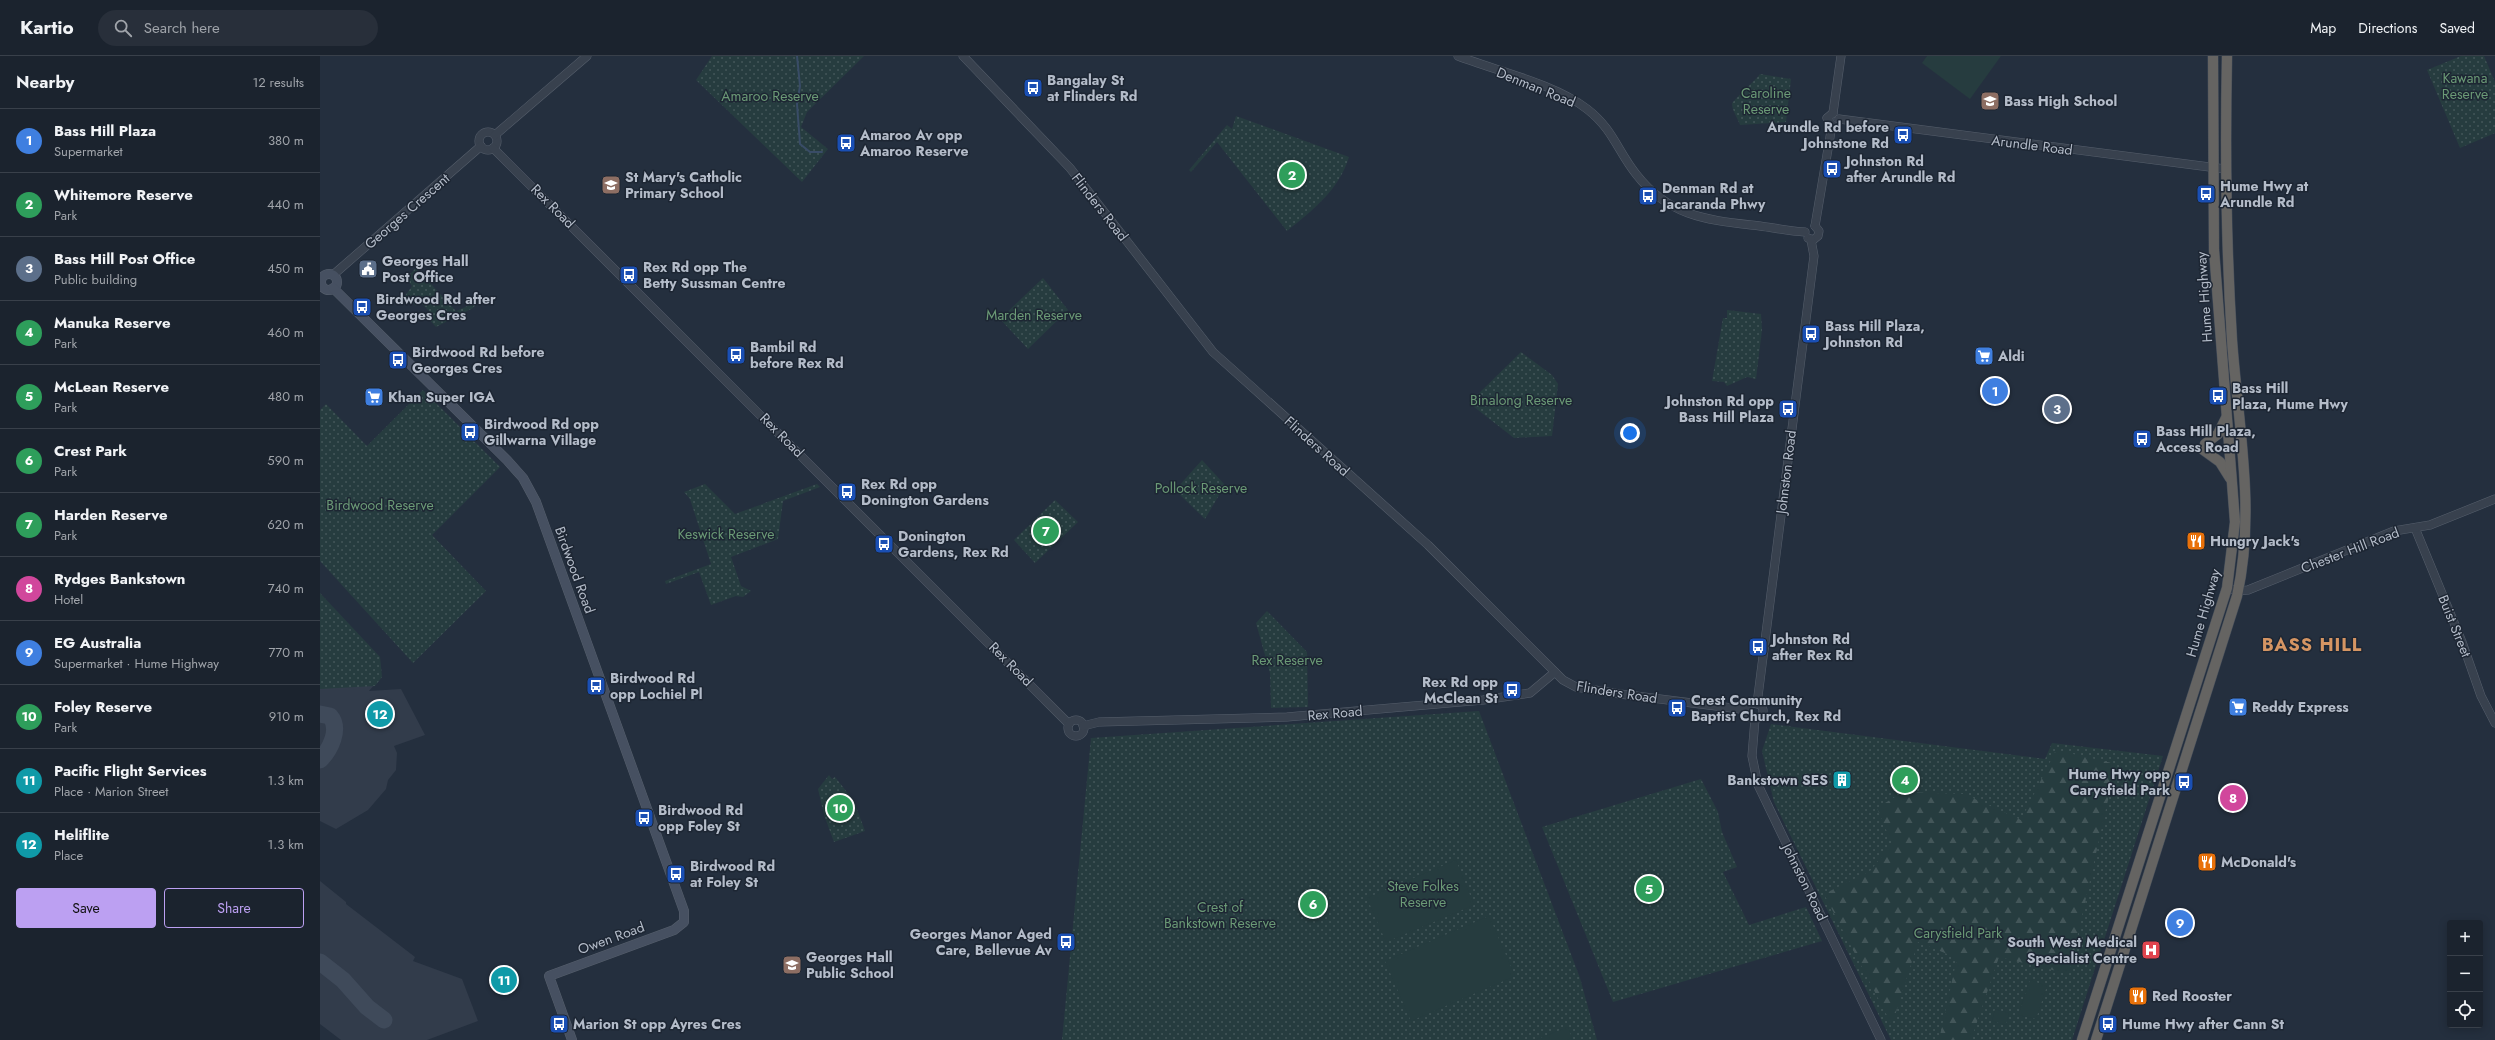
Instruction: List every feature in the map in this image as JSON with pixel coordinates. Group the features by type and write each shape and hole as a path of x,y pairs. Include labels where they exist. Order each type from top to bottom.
{"highway":[{"name":"Hume Highway","path":"2082,1040 2227,588 2234,536 2232,482 2214,250 2213,56"},
{"name":"Hume Highway","path":"2096,1040 2238,591 2247,521 2226,248 2225,169 2227,56"},
{"path":"2226,418 2218,434 2203,447 2220,462 2232,482"}],"main road":[{"path":"328,275 333,276 337,281 333,288 326,290 322,287 321,278 328,275"},
{"name":"Birdwood Road","path":"333,288 507,460 530,488 684,910 685,918 682,925"},
{"name":"Owen Road","path":"572,1040 549,976 682,925"}],"street":[{"path":"495,135 587,56"},
{"name":"Flinders Road","path":"963,56 1070,168 1213,352 1428,545 1564,680 1576,687 1748,710"},
{"name":"Denman Road","path":"1458,56 1565,95 1585,107 1611,132 1632,168 1644,184 1657,196 1676,209 1710,220 1805,232"},
{"path":"1815,226 1810,226 1805,232 1807,238 1811,240 1819,235 1818,229 1815,226 1832,126 1836,125 1840,56"},
{"name":"Arundle Road","path":"1836,116 2225,169"},
{"path":"489,132 495,135 497,140 493,148 487,150 481,146 479,141 482,134 489,132"},
{"name":"Georges Crescent","path":"333,276 481,146"},
{"name":"Rex Road","path":"493,148 1069,724"},
{"name":"Johnston Road","path":"1757,704 1814,256 1811,240"},
{"name":"Chester Hill Road","path":"2227,588 2238,591 2248,590 2394,531 2430,525 2495,499"},
{"name":"Buist Street","path":"2415,528 2462,642 2481,696 2495,723"},
{"name":"Rex Road","path":"1083,726 1099,722 1287,717 1483,700 1530,693 1555,672"},
{"path":"1752,704 1757,704 1761,706 1763,713 1760,718 1755,719 1750,717 1748,710 1752,704"},
{"name":"Johnston Road","path":"1755,719 1752,756 1755,778 1881,1040"},
{"path":"1078,721 1083,726 1082,733 1074,736 1068,731 1069,724 1078,721"}],"shaded area":[{"path":"320,593 381,677 369,691 401,689 425,735 394,746 397,753 396,770 388,780 386,789 368,810 336,829 320,821"},
{"path":"320,881 346,902 346,904 415,957 413,961 462,979 478,1021 427,1040 341,1040 320,1024"}],"green space":[{"name":"Amaroo Reserve","path":"712,56 864,56 807,112 801,127 828,149 802,182 696,80"},
{"path":"1927,56 2001,56 1970,99 1922,63"},
{"name":"Kawana Reserve","path":"2461,56 2484,56 2495,82 2495,133 2460,148 2427,70"},
{"name":"Caroline Reserve","path":"1760,74 1791,79 1786,122 1740,125 1732,104"},
{"path":"1236,116 1349,157 1345,169 1332,189 1315,207 1287,231 1217,142 1191,172 1189,170 1227,125 1232,129"},
{"path":"416,268 456,311 479,301 473,308 436,327 426,316 430,312 420,302 416,306 405,296 412,286 406,278"},
{"name":"Marden Reserve","path":"1043,278 1068,310 1028,349 1000,319"},
{"path":"1727,310 1761,314 1762,330 1756,379 1747,377 1727,386 1724,382 1712,381 1723,318 1727,318"},
{"name":"Binalong Reserve","path":"1521,352 1552,375 1558,384 1552,436 1514,438 1469,403"},
{"name":"Birdwood Reserve","path":"423,390 500,467 432,535 486,591 413,663 320,561 320,410 326,404 367,446"},
{"name":"Pollock Reserve","path":"1202,460 1225,485 1205,519 1177,492 1177,488"},
{"name":"Keswick Reserve","path":"705,484 735,514 817,484 820,487 783,501 778,539 731,557 741,586 751,591 743,597 736,596 711,605 699,572 666,584 665,581 711,564 690,499 684,492"},
{"path":"1055,500 1078,522 1035,563 1014,540"},
{"path":"320,593 380,657 382,677 375,686 320,689"},
{"name":"Rex Reserve","path":"1267,611 1307,652 1308,707 1271,708 1270,673 1256,623"},
{"path":"1479,711 1580,978 1597,1040 1062,1040 1091,738"},
{"name":"Carysfield Park","path":"1771,724 2045,759 2052,743 2163,756 2072,1040 1891,1040 1774,802 1762,751"},
{"path":"2056,750 2116,764 2069,974 1999,957 1971,1040 1939,1040 1957,958 1918,942 1892,1025 1824,894 1870,871 1892,844 1877,808 1903,792 1964,794 2021,820"},
{"path":"829,775 832,779 835,777 854,801 865,831 834,842 824,815 818,789"},
{"path":"1701,779 1718,812 1722,832 1737,867 1723,872 1749,925 1806,907 1822,941 1613,1002 1542,827"},
{"name":"Steve Folkes Reserve","path":"1456,860 1474,905 1386,942 1367,898"},
{"path":"1489,916 1515,976 1411,1021 1385,961"},
{"path":"2030,980 2047,986 2036,1019 2018,1015"},
{"path":"1995,1009 2009,1013 2006,1025 1992,1021"},
{"path":"1568,1027 1572,1038 1567,1040 1535,1040"}],"waterway":[{"path":"797,56 800,86 797,104 800,144 810,152 822,152"}],"taxiway":[{"path":"320,714 330,716 334,727 333,739 324,756 320,760"},
{"path":"320,962 343,980 367,1007 384,1020"}],"place":[{"name":"Bangalay St at Flinders Rd","path":"1033,88"},
{"name":"Bass High School","path":"1990,101"},
{"name":"Arundle Rd before Johnstone Rd","path":"1903,135"},
{"name":"Amaroo Av opp Amaroo Reserve","path":"846,143"},
{"name":"Johnston Rd after Arundle Rd","path":"1832,169"},
{"name":"Whitemore Reserve","path":"1292,175"},
{"name":"St Mary's Catholic Primary School","path":"611,185"},
{"name":"Hume Hwy at Arundle Rd","path":"2206,194"},
{"name":"Denman Rd at Jacaranda Phwy","path":"1648,196"},
{"name":"Georges Hall Post Office","path":"368,269"},
{"name":"Rex Rd opp The Betty Sussman Centre","path":"629,275"},
{"name":"Birdwood Rd after Georges Cres","path":"362,307"},
{"name":"Bass Hill Plaza, Johnston Rd","path":"1811,334"},
{"name":"Bambil Rd before Rex Rd","path":"736,355"},
{"name":"Aldi","path":"1984,356"},
{"name":"Birdwood Rd before Georges Cres","path":"398,360"},
{"name":"Bass Hill Plaza","path":"1995,391"},
{"name":"Bass Hill Plaza, Hume Hwy","path":"2218,396"},
{"name":"Khan Super IGA","path":"374,397"},
{"name":"Johnston Rd opp Bass Hill Plaza","path":"1788,409"},
{"name":"Bass Hill Post Office","path":"2057,409"},
{"name":"Birdwood Rd opp Gillwarna Village","path":"470,432"},
{"name":"Bass Hill Plaza, Access Road","path":"2142,439"},
{"name":"Rex Rd opp Donington Gardens","path":"847,492"},
{"name":"Harden Reserve","path":"1046,531"},
{"name":"Hungry Jack's","path":"2196,541"},
{"name":"Donington Gardens, Rex Rd","path":"884,544"},
{"name":"Johnston Rd after Rex Rd","path":"1758,647"},
{"name":"Birdwood Rd opp Lochiel Pl","path":"596,686"},
{"name":"Rex Rd opp McClean St","path":"1512,690"},
{"name":"Reddy Express","path":"2238,707"},
{"name":"Crest Community Baptist Church, Rex Rd","path":"1677,708"},
{"name":"Heliflite","path":"380,714"},
{"name":"Bankstown SES","path":"1842,780"},
{"name":"Manuka Reserve","path":"1905,780"},
{"name":"Hume Hwy opp Carysfield Park","path":"2184,782"},
{"name":"Rydges Bankstown","path":"2233,798"},
{"name":"Foley Reserve","path":"840,808"},
{"name":"Birdwood Rd opp Foley St","path":"644,818"},
{"name":"McDonald's","path":"2207,862"},
{"name":"Birdwood Rd at Foley St","path":"676,874"},
{"name":"McLean Reserve","path":"1649,889"},
{"name":"Crest Park","path":"1313,904"},
{"name":"EG Australia","path":"2180,923"},
{"name":"Georges Manor Aged Care, Bellevue Av","path":"1066,942"},
{"name":"South West Medical Specialist Centre","path":"2151,950"},
{"name":"Georges Hall Public School","path":"792,965"},
{"name":"Pacific Flight Services","path":"504,980"},
{"name":"Red Rooster","path":"2138,996"},
{"name":"Marion St opp Ayres Cres","path":"559,1024"},
{"name":"Hume Hwy after Cann St","path":"2108,1024"}],"district":[{"name":"BASS HILL","path":"2312,645"}],"park label":[{"name":"Crest of Bankstown Reserve","path":"1220,916"}]}
